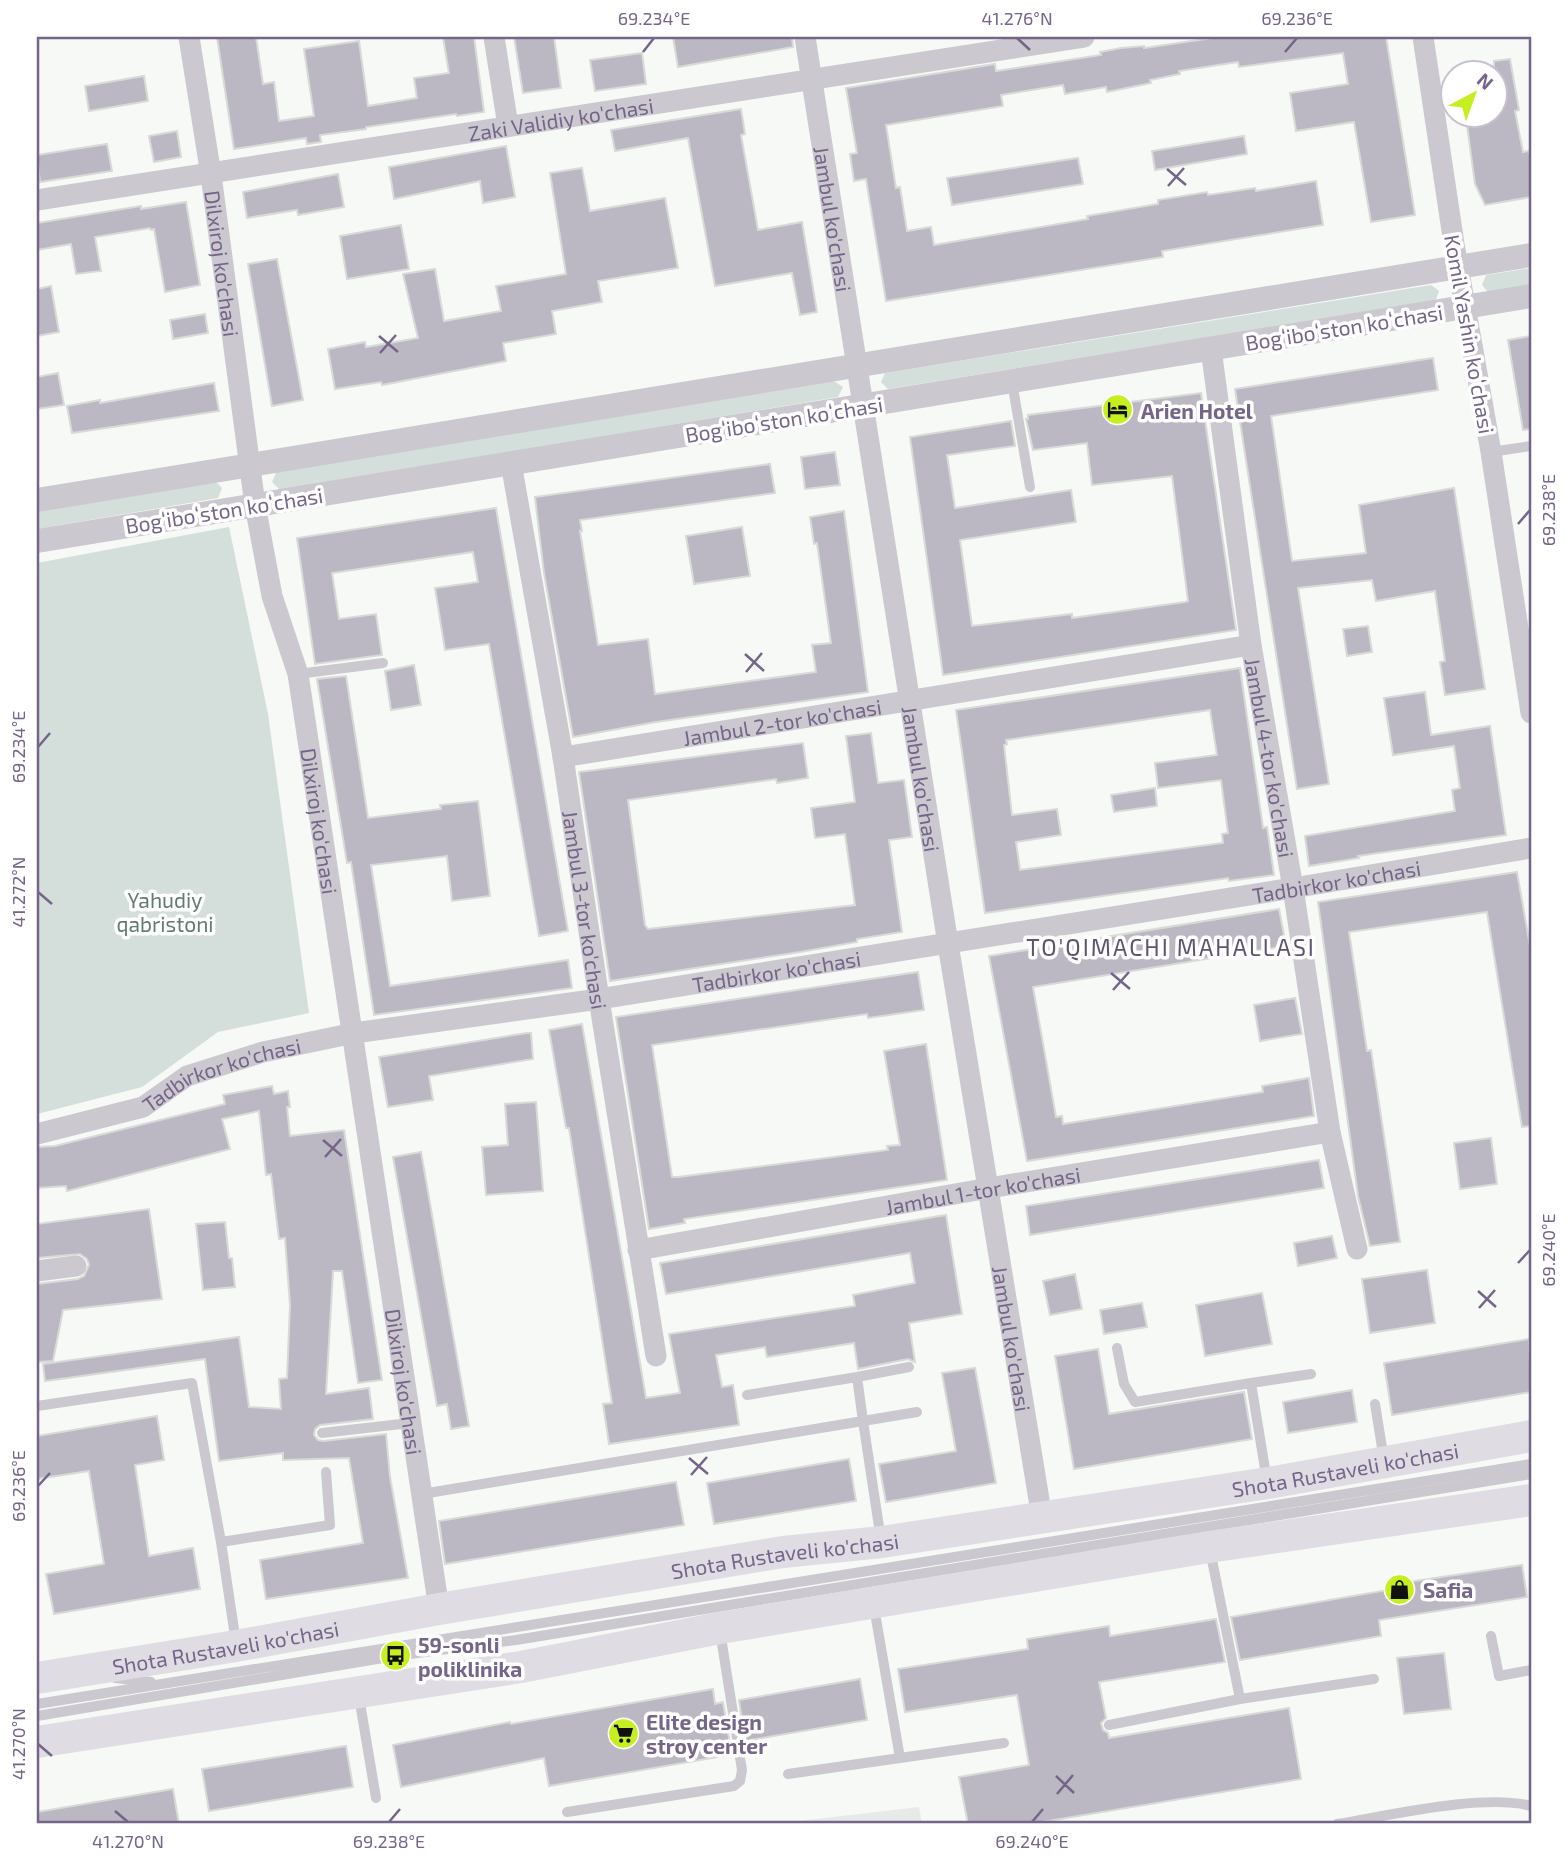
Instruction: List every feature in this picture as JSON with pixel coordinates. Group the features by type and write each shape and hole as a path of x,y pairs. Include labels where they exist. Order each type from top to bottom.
{"main road":[{"name":"Shota Rustaveli ko'chasi","path":"37,1678 783,1552 881,1542 1268,1483 1531,1436"},
{"path":"37,1742 521,1667 720,1628 1209,1547 1531,1500"}],"street":[{"name":"Dilxiroj ko‘chasi","path":"189,37 211,175 248,465 272,596 298,674 439,1609"},
{"path":"494,37 508,126"},
{"name":"Jambul ko'chasi","path":"805,37 855,366 1042,1518"},
{"name":"Zaki Validiy ko'chasi","path":"37,200 1084,37"},
{"name":"Komil Yashin koʻchasi","path":"1423,37 1458,267 1529,675 1531,713"},
{"name":"Bogʻiboʻston koʻchasi","path":"37,500 1531,255"},
{"name":"Bogʻiboʻston koʻchasi","path":"37,541 1531,296"},
{"name":"Jambul 4-tor ko'chasi","path":"1212,349 1251,645 1293,888 1330,1132 1357,1249"},
{"name":"Jambul 3-tor ko'chasi","path":"511,463 563,757 598,999 656,1356"},
{"name":"Jambul 2-tor ko'chasi","path":"563,757 1251,645"},
{"name":"Tadbirkor ko'chasi","path":"37,1134 143,1107 187,1076 263,1052 354,1033 598,999 948,944 1531,848"},
{"name":"Jambul 1-tor ko'chasi","path":"638,1250 989,1188 1330,1132"},
{"path":"37,1271 76,1266"}],"lane":[{"path":"1012,382 1030,486"},
{"path":"1491,452 1531,446"},
{"path":"298,674 383,663"},
{"path":"1117,1348 1124,1384 1135,1402 1311,1374"},
{"path":"747,1395 909,1367"},
{"path":"857,1377 881,1542"},
{"path":"37,1406 192,1383 221,1542 236,1646"},
{"path":"1251,1383 1268,1483"},
{"path":"1375,1404 1385,1462"},
{"path":"422,1494 917,1412"},
{"path":"322,1433 410,1423"},
{"path":"37,1703 1531,1464"},
{"path":"221,1542 330,1525 326,1472"},
{"path":"37,1716 1531,1474"},
{"path":"1209,1547 1240,1699"},
{"path":"873,1604 900,1758"},
{"path":"567,1812 734,1786 740,1781 742,1770 720,1628"},
{"path":"1491,1636 1499,1676 1531,1670"},
{"path":"71,1672 164,1684"},
{"path":"1109,1725 1240,1699 1374,1679"},
{"path":"358,1694 376,1798"},
{"path":"788,1774 1004,1743"},
{"path":"1337,1824 1460,1805 1531,1805"}],"shaded area":[{"path":"919,1807 922,1824 773,1824"}],"green space":[{"path":"1531,268 1531,286 1489,293 1482,285 1486,275"},
{"path":"1431,285 1439,291 1436,300 888,389 881,382 885,373"},
{"path":"834,381 843,387 838,397 280,490 272,482 277,471"},
{"path":"213,479 222,488 218,498 37,529 37,508"},
{"name":"Yahudiy qabristoni","path":"229,527 268,714 309,1013 218,1032 142,1087 37,1114 37,563"}],"building":[{"path":"217,37 256,37 263,84 274,82 279,121 314,116 304,49 359,41 368,106 417,98 414,78 449,73 443,37 474,37 484,112 320,135 321,142 307,144 306,138 234,149"},
{"path":"514,37 554,37 561,88 523,93"},
{"path":"673,37 792,37 793,47 678,67"},
{"path":"1219,37 1386,37 1415,215 1371,222 1354,122 1296,131 1290,93 1348,84 1343,53 1239,67 1238,62 1179,71 1180,74 1150,80 1151,83 1107,92 1106,87 1065,94 1063,85 1001,95 1003,106 886,125 896,188 900,187 907,231 931,227 934,245 1088,219 1087,216 1158,204 1158,200 1207,192 1208,195 1255,188 1256,191 1316,181 1323,225 1162,251 1163,257 886,301 866,179 854,181 850,154 857,153 846,88 995,64 996,71 1101,55 1100,52 1121,48 1144,48"},
{"path":"642,53 646,84 595,91 590,60"},
{"path":"1510,59 1519,110 1515,111 1523,152 1529,151 1531,161 1531,197 1485,205 1475,184 1468,130 1508,130 1508,60 1502,60"},
{"path":"144,76 148,101 89,111 85,86"},
{"path":"741,109 745,134 741,135 758,230 802,222 817,312 800,315 792,273 715,286 688,138 615,151 611,130"},
{"path":"177,131 181,157 154,162 149,136"},
{"path":"1244,136 1247,154 1155,170 1152,151"},
{"path":"107,144 112,171 40,182 37,155"},
{"path":"506,146 515,197 483,203 480,181 394,199 389,167"},
{"path":"1078,158 1083,184 952,205 947,178"},
{"path":"582,168 590,211 665,198 678,268 598,281 602,302 552,311 556,334 503,343 506,361 382,385 381,382 335,389 328,349 365,342 366,347 418,338 403,274 435,269 444,321 501,311 496,286 566,274 550,173"},
{"path":"338,174 344,207 298,215 297,210 247,218 243,192"},
{"path":"186,202 200,285 165,292 154,229 150,228 95,237 101,271 76,274 71,244 37,250 37,223 141,206 141,209"},
{"path":"401,225 409,269 347,279 340,236"},
{"path":"277,259 303,400 272,406 248,264"},
{"path":"51,286 59,332 37,336 37,289"},
{"path":"205,314 208,333 173,339 170,320"},
{"path":"1531,336 1531,429 1523,430 1508,340"},
{"path":"1433,358 1438,390 1271,416 1292,561 1366,553 1359,505 1454,488 1485,689 1445,695 1440,662 1445,661 1435,591 1376,601 1372,580 1298,588 1329,784 1297,789 1235,389"},
{"path":"58,373 64,405 37,409 37,377"},
{"path":"214,383 219,411 72,433 67,406 100,400 100,403"},
{"path":"1201,393 1236,630 943,675 910,437 1011,421 1015,446 947,455 955,508 1071,490 1076,522 960,540 972,626 1072,614 1072,618 1185,602 1188,601 1172,476 1092,485 1087,443 1033,450 1026,419 1028,415"},
{"path":"835,452 840,485 805,489 801,457"},
{"path":"770,464 775,493 580,520 598,645 648,639 655,694 816,672 812,645 831,643 817,543 814,544 810,517 844,511 868,692 656,722 573,737 544,573 535,497"},
{"path":"496,508 568,931 539,936 489,644 445,650 435,588 478,582 473,552 332,573 339,619 376,614 382,655 315,664 297,538"},
{"path":"742,527 750,576 694,584 686,536"},
{"path":"1368,626 1372,652 1347,656 1343,629"},
{"path":"414,665 421,705 391,710 385,671"},
{"path":"1240,668 1263,828 1267,827 1274,875 1229,881 1228,878 985,913 956,710","holes":["1210,710 1217,755 1155,763 1158,788 1221,780 1228,833 1222,834 1223,843 1020,870 1016,842 1061,835 1057,809 1012,815 1004,745 1007,744 1006,740"]},
{"path":"346,676 368,818 441,809 440,805 478,801 490,896 452,901 447,856 371,865 390,986 568,960 572,988 374,1015 351,862 347,863 317,679"},
{"path":"1425,692 1431,735 1490,726 1506,835 1358,856 1359,858 1309,866 1305,836 1455,811 1452,790 1460,788 1454,746 1393,755 1384,698"},
{"path":"871,733 878,783 904,780 912,837 889,840 902,932 800,952 610,981 579,772 803,743 808,778 777,783 776,779 628,800 645,925 648,929 855,905 845,834 815,838 811,808 855,802 846,736"},
{"path":"1155,788 1157,806 1114,812 1111,795"},
{"path":"1517,872 1531,952 1531,1126 1522,1127 1487,912 1349,932 1367,1051 1371,1050 1400,1242 1370,1246 1358,1196 1318,902"},
{"path":"1279,909 1286,946 1033,987 1056,1117 1062,1116 1063,1124 1263,1092 1262,1086 1309,1078 1314,1116 1027,1161 989,956"},
{"path":"918,972 924,1010 868,1018 867,1014 652,1045 672,1177 678,1177 888,1150 887,1146 900,1145 884,1051 926,1044 947,1180 684,1219 685,1223 649,1229 616,1017"},
{"path":"1295,998 1302,1034 1260,1041 1254,1005"},
{"path":"582,1024 646,1398 680,1393 669,1334 855,1306 853,1295 915,1283 910,1253 666,1294 660,1263 946,1215 962,1314 909,1323 915,1362 908,1359 858,1369 854,1343 767,1357 765,1347 716,1355 722,1387 733,1385 739,1425 609,1444 603,1404 612,1403 569,1128 566,1128 549,1030"},
{"path":"531,1033 533,1059 429,1076 433,1100 388,1107 379,1057"},
{"path":"272,1086 274,1094 288,1091 290,1136 344,1130 382,1380 358,1383 342,1271 333,1271 326,1394 369,1388 373,1419 320,1425 315,1429 314,1435 323,1441 386,1434 390,1477 408,1578 266,1599 260,1560 363,1543 349,1458 283,1460 283,1453 219,1461 205,1359 45,1381 43,1364 239,1337 249,1407 281,1409 279,1379 287,1378 290,1305 285,1238 279,1239 271,1174 266,1175 259,1111 222,1119 230,1149 67,1191 66,1186 37,1188 37,1147 55,1146 225,1104 223,1095"},
{"path":"536,1102 543,1191 486,1195 482,1147 508,1145 505,1104"},
{"path":"1491,1138 1497,1184 1460,1189 1454,1143"},
{"path":"421,1152 469,1426 451,1429 447,1404 437,1406 393,1157"},
{"path":"1319,1160 1324,1188 1030,1235 1026,1206"},
{"path":"149,1209 162,1299 63,1310 53,1361 37,1362 37,1284 78,1279 84,1276 89,1265 87,1259 80,1254 37,1258 37,1224"},
{"path":"225,1222 235,1287 203,1290 196,1224"},
{"path":"1332,1236 1337,1258 1298,1266 1294,1243"},
{"path":"1427,1270 1435,1323 1370,1333 1362,1279"},
{"path":"1075,1274 1082,1309 1050,1315 1043,1281"},
{"path":"1262,1293 1272,1344 1205,1356 1196,1305"},
{"path":"1142,1303 1147,1327 1104,1334 1100,1310"},
{"path":"1529,1339 1531,1392 1392,1415 1384,1363"},
{"path":"1098,1349 1109,1414 1244,1392 1252,1439 1074,1469 1055,1356"},
{"path":"975,1368 996,1483 886,1502 879,1464 956,1451 942,1373"},
{"path":"1352,1390 1357,1422 1288,1433 1283,1402"},
{"path":"157,1416 164,1460 135,1465 149,1556 193,1548 200,1589 54,1614 46,1574 104,1564 89,1471 37,1479 37,1436"},
{"path":"849,1459 856,1501 714,1524 707,1483"},
{"path":"676,1482 684,1525 445,1564 439,1521"},
{"path":"1522,1565 1527,1597 1379,1620 1381,1636 1240,1660 1231,1617 1388,1590 1388,1585"},
{"path":"1216,1619 1225,1662 1099,1682 1106,1718 1101,1723 1103,1730 1108,1733 1109,1738 1289,1708 1301,1779 1030,1824 968,1824 959,1777 1029,1765 1017,1695 905,1712 898,1669 1028,1649 1027,1639 1109,1626 1110,1636"},
{"path":"1444,1653 1451,1709 1404,1714 1397,1658"},
{"path":"860,1679 867,1720 745,1741 739,1700"},
{"path":"713,1689 715,1704 723,1702 730,1744 722,1745 724,1756 549,1786 544,1758 401,1787 393,1745 510,1722 511,1724"},
{"path":"346,1746 353,1787 209,1811 202,1769"},
{"path":"173,1789 179,1824 37,1824 37,1812"}],"place":[{"name":"Arien Hotel","path":"1118,410"},
{"name":"Safia","path":"1400,1589"},
{"name":"59-sonli poliklinika","path":"395,1656"},
{"name":"Elite design stroy center","path":"623,1733"}],"district":[{"name":"TO'QIMACHI MAHALLASI","path":"1171,947"}]}
